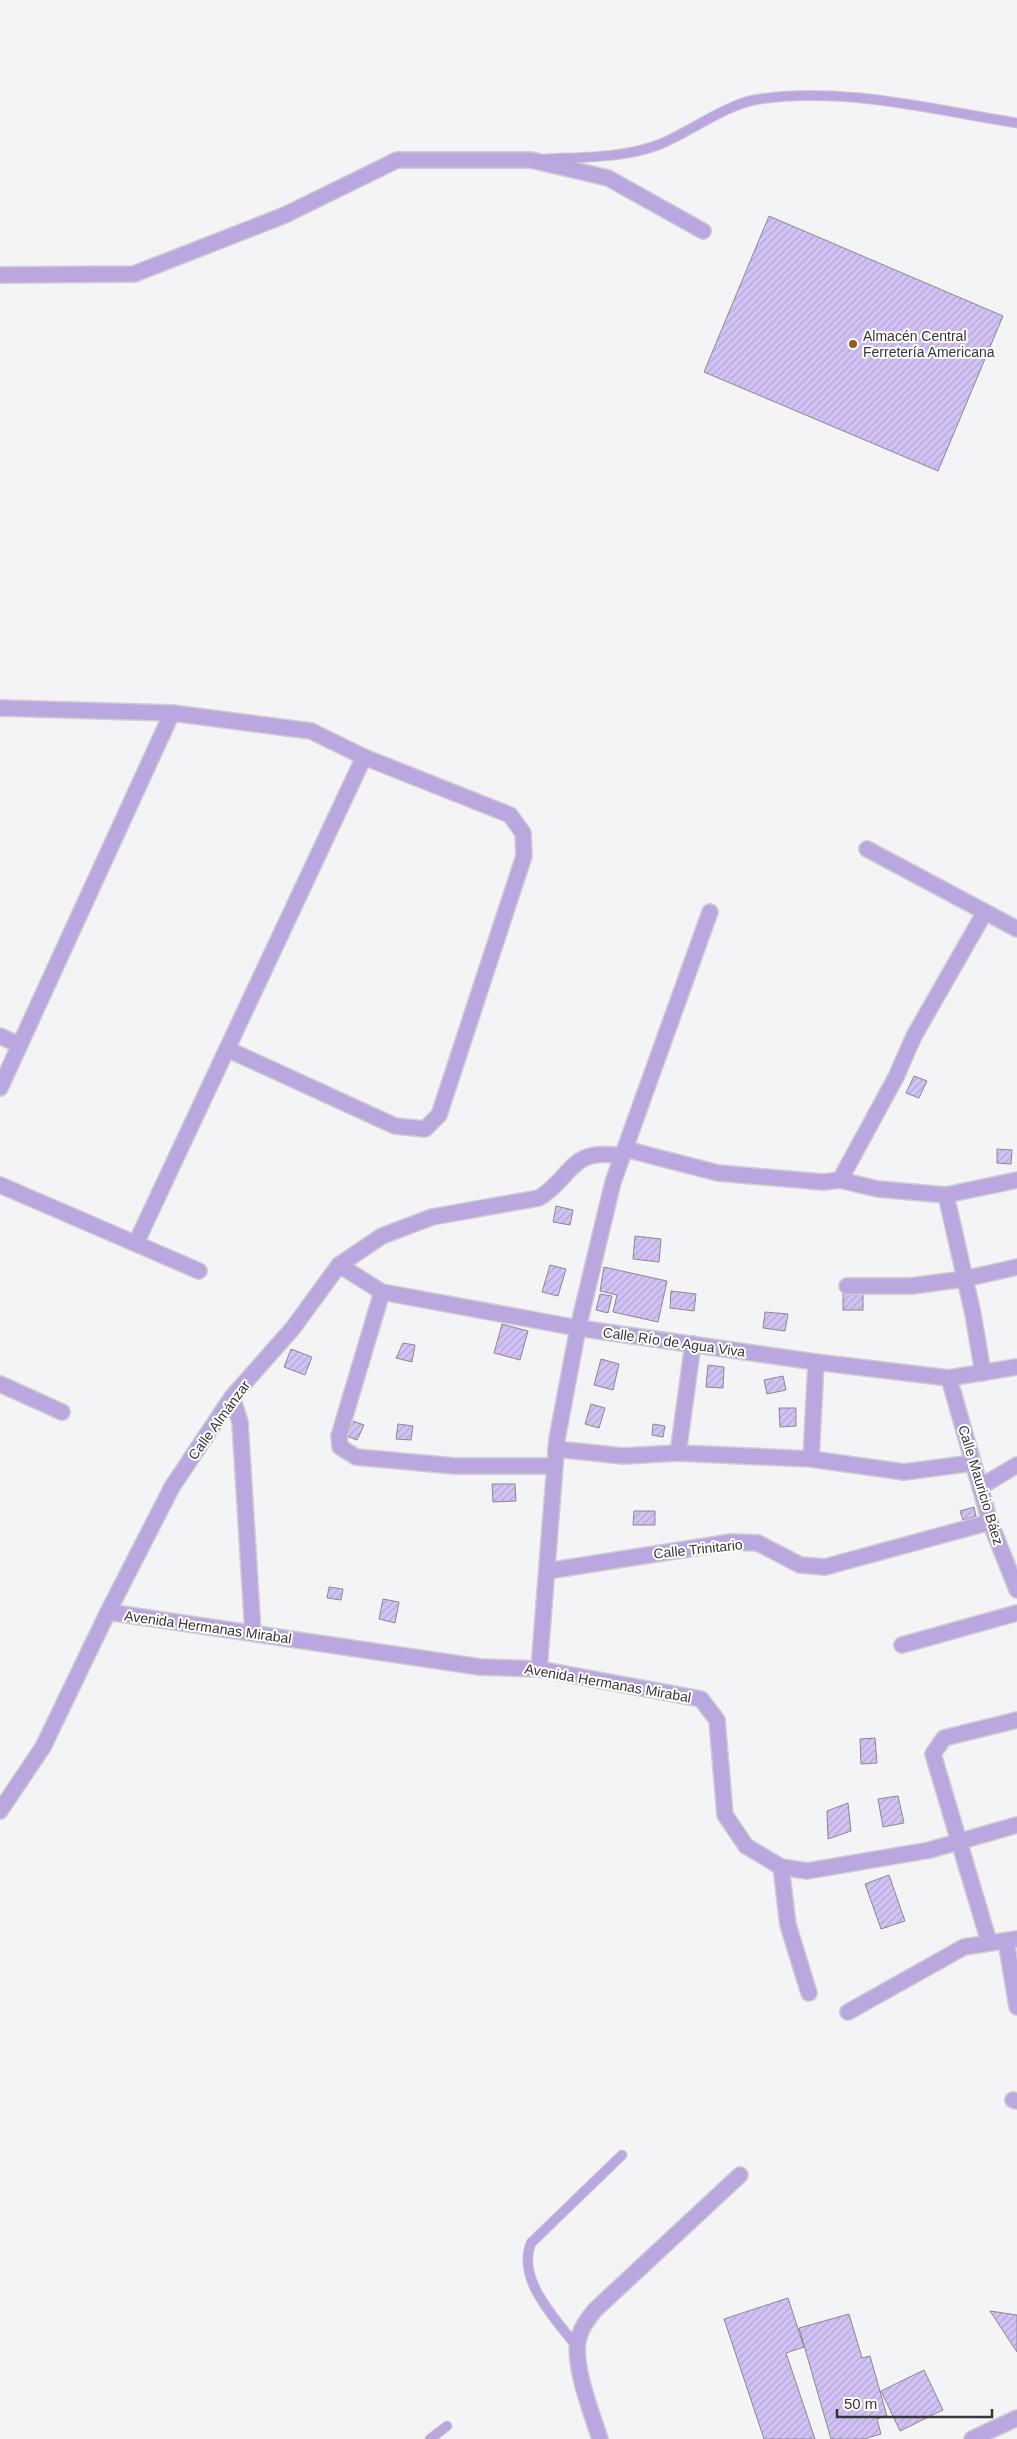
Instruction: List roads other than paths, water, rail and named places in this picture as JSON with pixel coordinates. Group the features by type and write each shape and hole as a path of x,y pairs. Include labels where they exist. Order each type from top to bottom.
{"street":[{"path":"0,275 134,274 285,215 397,160 531,160 608,178 703,231"},
{"path":"0,708 172,713 311,731 364,757 510,815 524,833 524,856 439,1115 425,1129 395,1126 227,1049"},
{"path":"0,1088 172,713"},
{"path":"136,1243 364,757"},
{"path":"867,850 1017,929"},
{"path":"539,1669 556,1449 578,1328 613,1182 710,912"},
{"path":"840,1180 896,1077 914,1036 985,912"},
{"path":"0,1036 19,1045"},
{"name":"Calle Almánzar","path":"0,1811 43,1748 108,1612 172,1487 232,1397 293,1328 339,1265 382,1236 432,1217 539,1198 549,1191 570,1166 587,1156 624,1152 718,1173 823,1182 840,1180 878,1189 946,1195 1017,1180"},
{"path":"0,1185 199,1271"},
{"path":"946,1195 983,1373"},
{"name":"Calle Río de Agua Viva","path":"339,1265 382,1292 578,1328 816,1362 949,1378 1017,1367"},
{"path":"847,1286 911,1286 964,1279 1017,1267"},
{"path":"382,1292 339,1436 340,1447 356,1457 405,1462 455,1466 555,1466"},
{"path":"678,1452 693,1344"},
{"path":"811,1459 816,1362"},
{"name":"Calle Mauricio Báez","path":"949,1378 990,1522 1017,1590"},
{"path":"0,1384 62,1412"},
{"path":"232,1397 240,1422 253,1633"},
{"path":"556,1449 623,1456 678,1452 811,1459 904,1472 972,1463"},
{"path":"980,1487 1017,1465"},
{"name":"Calle Trinitario","path":"546,1571 732,1542 758,1544 800,1565 825,1566 990,1522"},
{"name":"Avenida Hermanas Mirabal","path":"108,1612 480,1668 539,1669 702,1699 717,1720 725,1816 746,1846 780,1867 807,1871 930,1850 1017,1825"},
{"path":"902,1645 1017,1613"},
{"path":"989,1942 957,1841 933,1754 944,1738 1017,1720"},
{"path":"780,1867 788,1925 809,1993"},
{"path":"848,2012 964,1947 1011,1940 1017,2007"},
{"path":"600,2439 582,2376 577,2347 584,2324 595,2310 740,2175"},
{"path":"972,2439 1017,2418"}],"lane":[{"path":"531,160 614,155 658,145 704,121 752,100 804,94 855,98 1017,123"},
{"path":"577,2347 534,2286 526,2256 531,2243 622,2155"},
{"path":"430,2439 447,2426"}],"place":[{"name":"Almacén Central Ferretería Americana","path":"853,344"}]}
